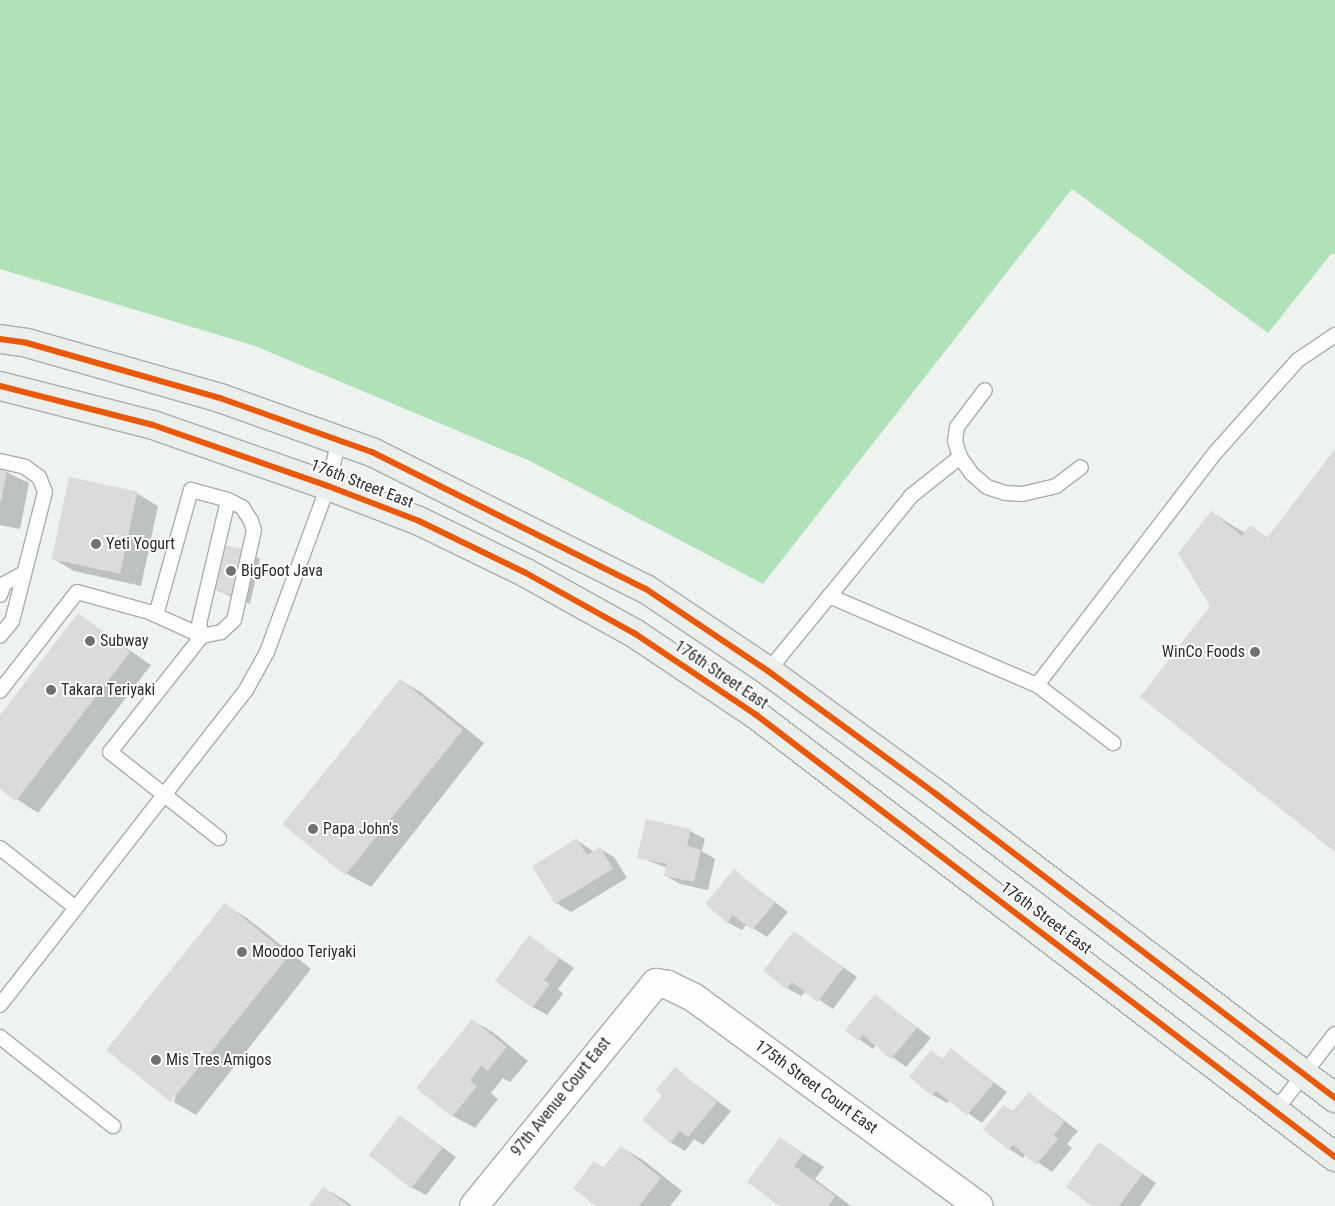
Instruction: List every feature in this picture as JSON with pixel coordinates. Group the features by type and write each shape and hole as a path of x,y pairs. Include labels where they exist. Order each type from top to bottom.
{"main road":[{"name":"176th Street East","path":"0,339 27,343 220,398 372,452 516,521 646,589 768,670 936,794 1335,1098"},
{"name":"176th Street East","path":"0,386 153,425 328,486 428,526 526,573 634,633 755,714 1276,1110 1335,1157"}],"street":[{"name":"175th Street Court East","path":"649,988 656,983 668,985 693,997 979,1206"},
{"name":"97th Avenue Court East","path":"474,1206 649,988"}],"lane":[{"path":"1037,685 1215,453 1298,360 1335,335"},
{"path":"985,390 957,427 955,440 960,457 970,473 987,487 1005,493 1022,494 1056,486 1081,467"},
{"path":"0,1005 246,690 267,652 328,486 339,440"},
{"path":"768,670 911,496 960,457"},
{"path":"0,461 25,467 39,477 45,492 12,621 0,636"},
{"path":"0,691 77,592 156,615 202,636 221,632 234,620 254,530 242,507 228,500 191,490 156,615"},
{"path":"202,636 199,624 228,500"},
{"path":"0,595 4,584 24,572"},
{"path":"829,596 1037,685 1113,743"},
{"path":"202,636 110,752 219,838"},
{"path":"0,848 76,908"},
{"path":"1276,1110 1335,1034"},
{"path":"0,1037 113,1126"}],"green space":[{"path":"0,0 1335,0 1335,254 1331,254 1268,333 1072,189 763,584 530,461 255,346 0,269"}],"building":[{"name":"WinCo Foods","path":"1335,449 1335,852 1140,697 1210,606 1178,554 1211,511 1242,536 1250,525 1267,538"},
{"path":"0,468 7,470 1,502 0,502"},
{"path":"69,477 137,492 120,574 52,559"},
{"name":"BigFoot Java","path":"226,545 246,550 235,596 215,591"},
{"path":"78,613 130,652 16,801 0,789 0,715"},
{"path":"400,679 463,730 345,875 282,824"},
{"path":"646,819 691,829 687,846 701,850 694,882 664,876 667,864 637,858"},
{"path":"577,838 587,855 600,847 613,869 555,904 532,866"},
{"path":"734,869 775,903 752,930 733,915 727,923 705,904"},
{"path":"225,903 290,955 171,1102 106,1050"},
{"path":"794,931 843,968 818,1002 792,982 786,989 763,971"},
{"path":"529,935 560,958 544,980 550,984 532,1008 495,981"},
{"path":"875,994 917,1028 891,1059 863,1035 858,1041 845,1030"},
{"path":"472,1019 507,1047 488,1071 481,1066 470,1080 477,1086 452,1117 416,1088"},
{"path":"951,1048 994,1083 967,1115 936,1091 932,1096 909,1077 931,1050 942,1059"},
{"path":"675,1067 717,1102 688,1137 680,1131 670,1143 642,1120 662,1096 656,1090"},
{"path":"1029,1092 1064,1122 1054,1135 1058,1139 1036,1165 1013,1145 1008,1150 983,1129 1004,1105 1012,1112"},
{"path":"400,1115 443,1148 411,1188 369,1155"},
{"path":"780,1137 803,1154 794,1166 835,1196 828,1206 779,1206 747,1182"},
{"path":"1099,1142 1143,1174 1119,1206 1092,1206 1066,1187"},
{"path":"621,1146 661,1178 639,1206 595,1206 573,1188 594,1161 603,1168"},
{"path":"323,1187 349,1206 309,1206"}],"cycle path":[{"path":"0,339 27,343 220,398 372,452 646,589 768,671 936,794 1335,1098"},
{"path":"0,386 153,425 328,486 419,521 526,573 634,633 755,714 1335,1157"}],"place":[{"name":"Yeti Yogurt","path":"96,544"},
{"name":"BigFoot Java","path":"231,571"},
{"name":"Subway","path":"90,641"},
{"name":"WinCo Foods","path":"1255,652"},
{"name":"Takara Teriyaki","path":"51,690"},
{"name":"Papa John's","path":"313,829"},
{"name":"Moodoo Teriyaki","path":"242,952"},
{"name":"Mis Tres Amigos","path":"156,1060"}]}
